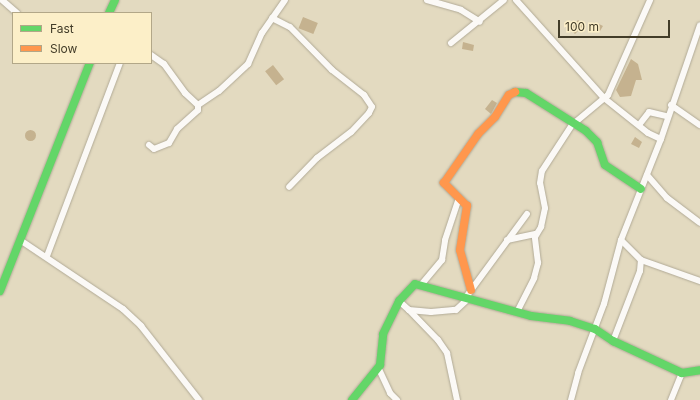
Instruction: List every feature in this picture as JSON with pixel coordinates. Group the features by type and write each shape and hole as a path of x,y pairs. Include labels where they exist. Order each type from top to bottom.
{"main road":[{"path":"109,12 115,0"},
{"path":"0,291 90,64"},
{"path":"469,295 460,250 467,206 444,182 478,134 495,117 509,95 518,91 526,93 572,125 586,131 597,142 605,165 641,189"},
{"path":"352,400 378,367 381,360 383,334 398,301 410,287 421,285 469,295 517,312 570,321 595,329 613,341 682,373 700,370"}],"street":[{"path":"2,0 16,12"},
{"path":"149,145 154,149 169,143 177,129 198,110 198,105 219,91 248,64 262,33 285,0"},
{"path":"427,0 461,10 480,22"},
{"path":"451,43 480,22 504,0"},
{"path":"516,0 604,98 639,125 661,139"},
{"path":"517,312 534,278 538,263 536,234 541,227 546,208 540,183 542,171 572,125 604,98 617,79 650,0"},
{"path":"272,18 294,31 332,70 364,95 372,107 369,113 351,132 317,158 289,187"},
{"path":"572,400 578,374 595,329 621,240 661,139 667,116 700,25"},
{"path":"152,56 164,64 185,93 198,105"},
{"path":"47,256 120,64"},
{"path":"671,105 700,125"},
{"path":"639,125 649,112 667,116"},
{"path":"647,175 667,198 700,223"},
{"path":"421,285 442,260 445,240 459,198"},
{"path":"409,310 431,312 456,310 469,295 527,214"},
{"path":"507,240 536,234"},
{"path":"20,240 47,256 123,309 141,326 199,400"},
{"path":"621,240 641,260 700,281"},
{"path":"613,341 640,271 641,260"},
{"path":"398,301 409,310 438,340 447,353 457,400"},
{"path":"378,367 390,393 397,400"},
{"path":"671,400 682,373"}],"building":[{"path":"303,17 318,23 313,34 299,28"},
{"path":"578,20 584,25 575,34 570,29"},
{"path":"597,23 603,26 600,31 594,27"},
{"path":"463,42 474,45 473,51 462,49"},
{"path":"631,59 638,64 642,80 636,80 631,96 620,97 616,90"},
{"path":"273,65 284,79 276,85 265,71"},
{"path":"492,100 497,103 491,114 485,109"},
{"path":"28,130 32,130 34,131 34,139 28,140 25,137 25,133"},
{"path":"635,137 642,142 639,148 631,144"}],"traffic: fast":[{"path":"109,12 115,0"},
{"path":"0,291 90,64"},
{"path":"515,92 526,93 586,131 597,142 605,165 641,189"},
{"path":"352,400 380,365 383,334 399,301 415,284 531,316 570,321 595,329 613,341 682,373 700,370"}],"traffic: slow":[{"path":"471,290 460,250 467,206 444,183 478,134 495,117 509,95 515,92"}]}
